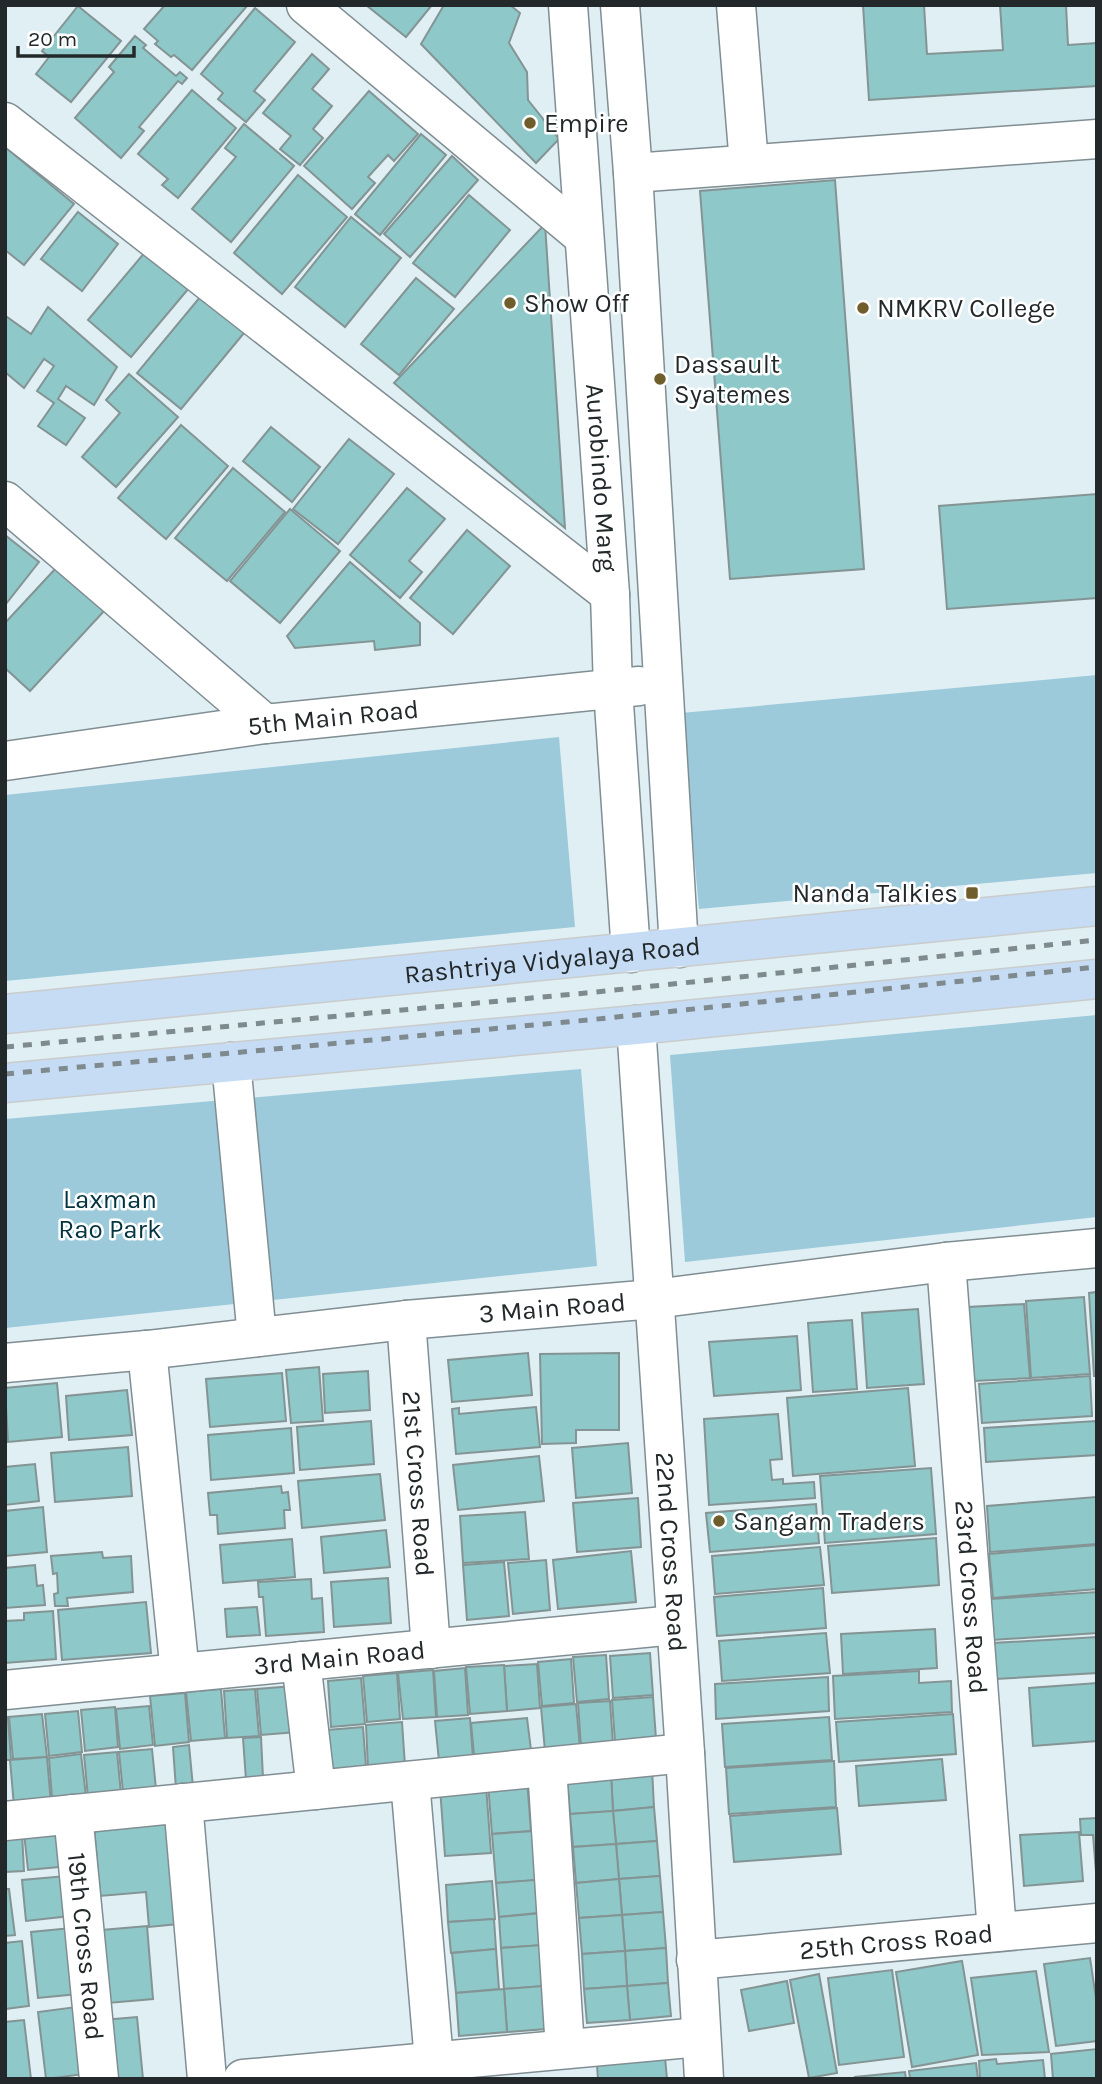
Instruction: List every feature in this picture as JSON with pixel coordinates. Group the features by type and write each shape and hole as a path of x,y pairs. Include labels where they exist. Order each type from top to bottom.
{"main road":[{"name":"Rashtriya Vidyalaya Road","path":"5,1014 1097,906"},
{"path":"5,1083 1097,979"}],"street":[{"path":"306,5 583,237"},
{"name":"Aurobindo Marg","path":"568,5 610,594 613,689 631,953"},
{"name":"Aurobindo Marg","path":"620,5 633,173 679,948"},
{"path":"736,5 749,164"},
{"path":"5,122 610,594"},
{"path":"633,173 1097,139"},
{"path":"5,501 265,724"},
{"name":"5th Main Road","path":"5,761 265,724 663,684"},
{"name":"22nd Cross Road","path":"636,1025 704,2079"},
{"path":"232,1062 257,1337"},
{"name":"3 Main Road","path":"5,1363 148,1350 406,1320 654,1299 946,1262 1097,1248"},
{"name":"23rd Cross Road","path":"946,1262 997,1933"},
{"name":"21st Cross Road","path":"406,1320 431,1649"},
{"path":"148,1350 180,1673"},
{"name":"3rd Main Road","path":"5,1690 675,1625"},
{"path":"301,1661 316,1790"},
{"path":"5,1821 685,1753"},
{"path":"547,1767 565,2049"},
{"path":"410,1780 434,2061"},
{"path":"183,1804 207,2079"},
{"name":"19th Cross Road","path":"73,1814 99,2079"},
{"name":"25th Cross Road","path":"696,1960 1097,1923"},
{"path":"243,2079 323,2075 434,2061 700,2037"}],"green space":[{"path":"1097,675 1097,873 699,909 681,713"},
{"path":"559,737 575,927 5,981 5,795"},
{"path":"1097,1015 1097,1217 685,1262 670,1055"},
{"name":"Laxman Rao Park","path":"581,1069 597,1266 5,1328 5,1119"}],"building":[{"path":"165,5 247,6 192,70 155,44 158,41 144,29"},
{"path":"366,5 432,5 406,37"},
{"path":"444,5 510,5 520,13 509,43 527,72 528,100 559,139 536,163 421,44"},
{"path":"863,5 924,5 927,54 1003,50 1000,5 1066,5 1068,45 1097,43 1097,86 869,100"},
{"path":"78,6 121,41 71,102 36,74 49,57 42,51"},
{"path":"255,8 295,42 254,91 265,100 246,122 218,99 223,93 201,74"},
{"path":"135,36 146,45 143,48 176,76 180,72 187,78 182,84 178,81 139,127 144,131 121,158 75,118 114,72 109,67"},
{"path":"312,54 329,69 312,89 332,106 313,129 323,138 300,165 280,149 291,136 263,113"},
{"path":"192,90 236,128 178,198 162,185 168,179 138,154"},
{"path":"369,91 418,134 394,161 388,155 368,177 375,183 352,209 304,166"},
{"path":"244,124 294,166 231,242 192,209 236,157 225,148"},
{"path":"421,134 446,155 380,235 355,214"},
{"path":"5,147 74,204 24,265 5,250"},
{"path":"452,156 478,180 410,257 384,234"},
{"path":"298,175 347,217 282,294 234,253"},
{"path":"835,180 864,569 730,579 700,191"},
{"path":"469,195 510,230 455,297 413,263"},
{"path":"78,212 118,244 82,291 41,259"},
{"path":"351,217 401,258 345,327 295,287"},
{"name":"Show Off","path":"545,224 565,528 394,383"},
{"path":"146,251 189,288 131,357 88,320"},
{"path":"416,278 454,309 399,375 361,344"},
{"path":"201,296 244,333 181,409 137,373"},
{"path":"48,307 117,367 94,405 66,386 58,399 85,418 66,445 38,426 54,403 37,391 54,366 44,359 24,388 5,372 5,320 7,317 31,334"},
{"path":"129,374 178,417 116,487 82,457 120,413 106,400"},
{"path":"181,425 228,466 166,539 118,498"},
{"path":"271,427 320,467 292,502 243,461"},
{"path":"349,439 394,474 338,544 293,509"},
{"path":"233,468 285,512 227,581 175,538"},
{"path":"407,488 445,519 409,561 422,572 400,598 350,555"},
{"path":"1097,494 1097,598 947,609 939,506"},
{"path":"290,509 340,551 280,623 230,581"},
{"path":"467,530 510,566 453,634 410,598"},
{"path":"5,535 39,562 5,605"},
{"path":"350,562 420,623 420,645 375,650 374,641 295,648 287,636"},
{"path":"57,567 105,610 30,691 5,668 5,623"},
{"path":"1097,1292 1097,1376 1094,1376 1089,1293"},
{"path":"1084,1297 1090,1374 1031,1378 1026,1301"},
{"path":"1024,1304 1030,1378 974,1381 968,1307"},
{"path":"918,1309 924,1384 867,1388 862,1313"},
{"path":"852,1320 857,1389 813,1392 808,1323"},
{"path":"797,1336 801,1390 714,1396 709,1342"},
{"path":"528,1353 532,1395 452,1402 448,1360"},
{"path":"619,1353 619,1430 576,1430 576,1443 542,1444 540,1354"},
{"path":"319,1367 323,1421 291,1423 286,1370"},
{"path":"368,1371 370,1410 325,1413 323,1374"},
{"path":"282,1373 286,1421 210,1427 206,1379"},
{"path":"1090,1376 1092,1416 982,1423 979,1384"},
{"path":"57,1383 62,1437 8,1442 5,1388"},
{"path":"908,1388 915,1466 793,1476 787,1398"},
{"path":"127,1390 132,1435 69,1440 66,1396"},
{"path":"536,1407 540,1447 456,1454 452,1409 459,1408 459,1414"},
{"path":"778,1414 782,1459 770,1460 772,1480 783,1479 783,1484 814,1482 815,1498 709,1505 704,1419"},
{"path":"371,1421 374,1464 300,1470 297,1427"},
{"path":"1096,1421 1097,1455 986,1462 984,1428"},
{"path":"291,1428 294,1473 211,1480 208,1435"},
{"path":"628,1443 632,1493 576,1498 572,1448"},
{"path":"128,1447 132,1496 55,1502 51,1453"},
{"path":"539,1456 544,1501 458,1510 453,1465"},
{"path":"35,1464 39,1501 5,1505 5,1467"},
{"path":"931,1468 936,1534 825,1543 820,1476"},
{"path":"380,1474 385,1520 302,1528 298,1481"},
{"path":"281,1486 282,1493 288,1492 290,1510 284,1510 285,1528 218,1534 217,1515 210,1515 208,1493"},
{"path":"1096,1497 1097,1544 990,1552 987,1506"},
{"path":"638,1498 641,1547 577,1552 573,1503"},
{"path":"816,1504 819,1543 710,1552 706,1513"},
{"path":"43,1507 47,1552 5,1556 5,1511"},
{"path":"525,1512 529,1559 463,1563 460,1516"},
{"path":"386,1530 390,1567 324,1573 321,1537"},
{"path":"936,1538 939,1585 832,1593 828,1546"},
{"path":"292,1539 295,1577 223,1583 220,1545"},
{"path":"1097,1545 1097,1589 993,1598 989,1554"},
{"path":"820,1547 824,1585 715,1594 712,1556"},
{"path":"631,1551 636,1602 558,1609 553,1560"},
{"path":"102,1552 103,1558 131,1556 133,1592 67,1598 68,1606 55,1606 54,1594 58,1593 57,1573 53,1574 51,1556"},
{"path":"546,1560 550,1610 513,1614 508,1563"},
{"path":"504,1562 509,1616 467,1620 463,1565"},
{"path":"35,1565 37,1586 43,1585 45,1605 5,1608 5,1568"},
{"path":"388,1578 391,1623 334,1627 331,1582"},
{"path":"311,1579 312,1599 322,1598 324,1632 266,1636 263,1597 259,1597 258,1582"},
{"path":"823,1588 826,1628 717,1636 714,1597"},
{"path":"1097,1592 1097,1633 992,1640 990,1599"},
{"path":"146,1602 151,1653 62,1660 58,1610"},
{"path":"257,1607 260,1635 227,1637 225,1609"},
{"path":"53,1611 56,1659 5,1663 5,1621 24,1620 24,1613"},
{"path":"935,1629 937,1668 843,1674 841,1634"},
{"path":"826,1633 830,1673 722,1681 719,1641"},
{"path":"1097,1637 1097,1673 996,1679 993,1643"},
{"path":"650,1653 653,1695 613,1698 610,1656"},
{"path":"606,1655 609,1699 577,1702 573,1657"},
{"path":"571,1659 574,1703 542,1706 538,1662"},
{"path":"537,1664 540,1708 507,1711 504,1666"},
{"path":"504,1665 507,1711 470,1714 466,1667"},
{"path":"465,1668 468,1715 437,1717 434,1671"},
{"path":"433,1670 436,1717 403,1719 398,1673"},
{"path":"919,1671 919,1683 951,1681 952,1712 835,1719 833,1676"},
{"path":"397,1673 400,1719 367,1722 363,1676"},
{"path":"828,1677 829,1711 716,1719 715,1684"},
{"path":"361,1678 365,1724 331,1727 328,1681"},
{"path":"1097,1683 1097,1741 1033,1746 1029,1688"},
{"path":"293,1686 297,1732 261,1735 257,1689"},
{"path":"221,1689 225,1738 191,1741 186,1692"},
{"path":"255,1689 259,1736 227,1738 224,1691"},
{"path":"185,1693 189,1742 155,1746 150,1696"},
{"path":"653,1697 656,1739 615,1742 612,1700"},
{"path":"610,1701 613,1745 581,1747 578,1703"},
{"path":"576,1704 580,1748 545,1751 541,1707"},
{"path":"149,1706 153,1745 120,1749 116,1709"},
{"path":"115,1707 118,1747 85,1751 81,1710"},
{"path":"78,1711 82,1752 49,1756 45,1714"},
{"path":"42,1714 47,1757 13,1759 9,1717"},
{"path":"953,1714 956,1754 839,1762 836,1722"},
{"path":"8,1717 11,1760 5,1760 5,1718"},
{"path":"829,1717 832,1760 725,1767 722,1724"},
{"path":"470,1718 473,1758 439,1761 435,1721"},
{"path":"527,1718 531,1750 474,1755 471,1723"},
{"path":"402,1722 405,1766 368,1769 366,1725"},
{"path":"363,1727 366,1767 330,1770 327,1730"},
{"path":"261,1737 263,1778 246,1780 243,1738"},
{"path":"189,1745 193,1787 176,1789 173,1747"},
{"path":"152,1749 156,1789 123,1792 119,1752"},
{"path":"117,1752 121,1794 88,1797 84,1755"},
{"path":"81,1754 86,1796 52,1799 49,1758"},
{"path":"47,1757 51,1804 14,1806 10,1760"},
{"path":"942,1759 946,1800 859,1806 856,1766"},
{"path":"834,1761 836,1807 729,1814 726,1768"},
{"path":"652,1769 654,1807 613,1811 611,1773"},
{"path":"611,1773 613,1811 570,1814 567,1776"},
{"path":"527,1780 531,1831 492,1834 488,1783"},
{"path":"486,1785 491,1853 445,1856 440,1788"},
{"path":"654,1807 657,1841 616,1844 613,1811"},
{"path":"837,1808 841,1854 734,1862 730,1816"},
{"path":"613,1811 616,1844 573,1847 570,1814"},
{"path":"178,1818 188,1923 149,1927 146,1892 100,1896 94,1826"},
{"path":"1097,1818 1096,1872 1093,1835 1081,1835 1080,1819"},
{"path":"66,1830 69,1866 28,1870 24,1833"},
{"path":"534,1831 538,1880 496,1883 492,1834"},
{"path":"1079,1832 1083,1881 1024,1886 1020,1835"},
{"path":"22,1833 24,1871 5,1872 5,1834"},
{"path":"657,1841 660,1876 619,1879 616,1844"},
{"path":"616,1844 619,1879 576,1883 573,1847"},
{"path":"66,1876 70,1916 26,1921 22,1880"},
{"path":"660,1876 663,1912 622,1915 619,1879"},
{"path":"619,1879 622,1915 579,1918 576,1883"},
{"path":"535,1880 538,1913 499,1917 496,1883"},
{"path":"492,1881 495,1919 448,1922 446,1885"},
{"path":"5,1889 9,1889 15,1935 5,1936"},
{"path":"663,1912 666,1948 625,1951 622,1915"},
{"path":"542,1913 544,1945 501,1948 499,1917"},
{"path":"622,1915 625,1951 582,1954 579,1918"},
{"path":"494,1919 496,1949 451,1953 448,1922"},
{"path":"147,1926 153,1999 108,2003 102,1930"},
{"path":"71,1928 78,1994 38,1998 31,1932"},
{"path":"22,1941 29,2006 5,2009 5,1943"},
{"path":"542,1945 546,1986 504,1989 501,1948"},
{"path":"666,1948 668,1983 627,1986 625,1951"},
{"path":"496,1949 499,1989 456,1993 452,1953"},
{"path":"625,1951 627,1986 584,1989 582,1954"},
{"path":"1090,1958 1097,2005 1097,2041 1056,2046 1044,1964"},
{"path":"962,1961 978,2055 912,2067 896,1972"},
{"path":"892,1970 904,2057 839,2065 828,1978"},
{"path":"1036,1971 1049,2052 982,2055 971,1978"},
{"path":"819,1974 837,2073 809,2078 790,1980"},
{"path":"787,1981 794,2023 749,2031 741,1990"},
{"path":"668,1983 671,2016 630,2020 627,1986"},
{"path":"543,1986 546,2029 507,2032 504,1989"},
{"path":"627,1986 630,2020 587,2023 584,1989"},
{"path":"504,1989 507,2032 459,2036 456,1993"},
{"path":"76,2007 85,2074 46,2079 38,2012"},
{"path":"137,2017 143,2079 110,2079 103,2020"},
{"path":"24,2020 31,2079 5,2079 5,2022"},
{"path":"664,2046 667,2079 598,2079 596,2052"},
{"path":"1097,2049 1097,2079 1053,2079 1051,2054"},
{"path":"996,2059 997,2064 1043,2060 1045,2079 980,2079 979,2061"},
{"path":"976,2063 978,2079 910,2079 909,2071"},
{"path":"905,2072 906,2079 855,2079 855,2077"}],"railway":[{"path":"5,1047 586,993 1097,940"},
{"path":"5,1074 588,1020 1097,967"}],"place":[{"name":"Empire","path":"530,123"},
{"name":"Show Off","path":"510,303"},
{"name":"NMKRV College","path":"863,308"},
{"name":"Dassault Syatemes","path":"660,379"},
{"name":"Nanda Talkies","path":"972,893"},
{"name":"Sangam Traders","path":"719,1521"}]}
